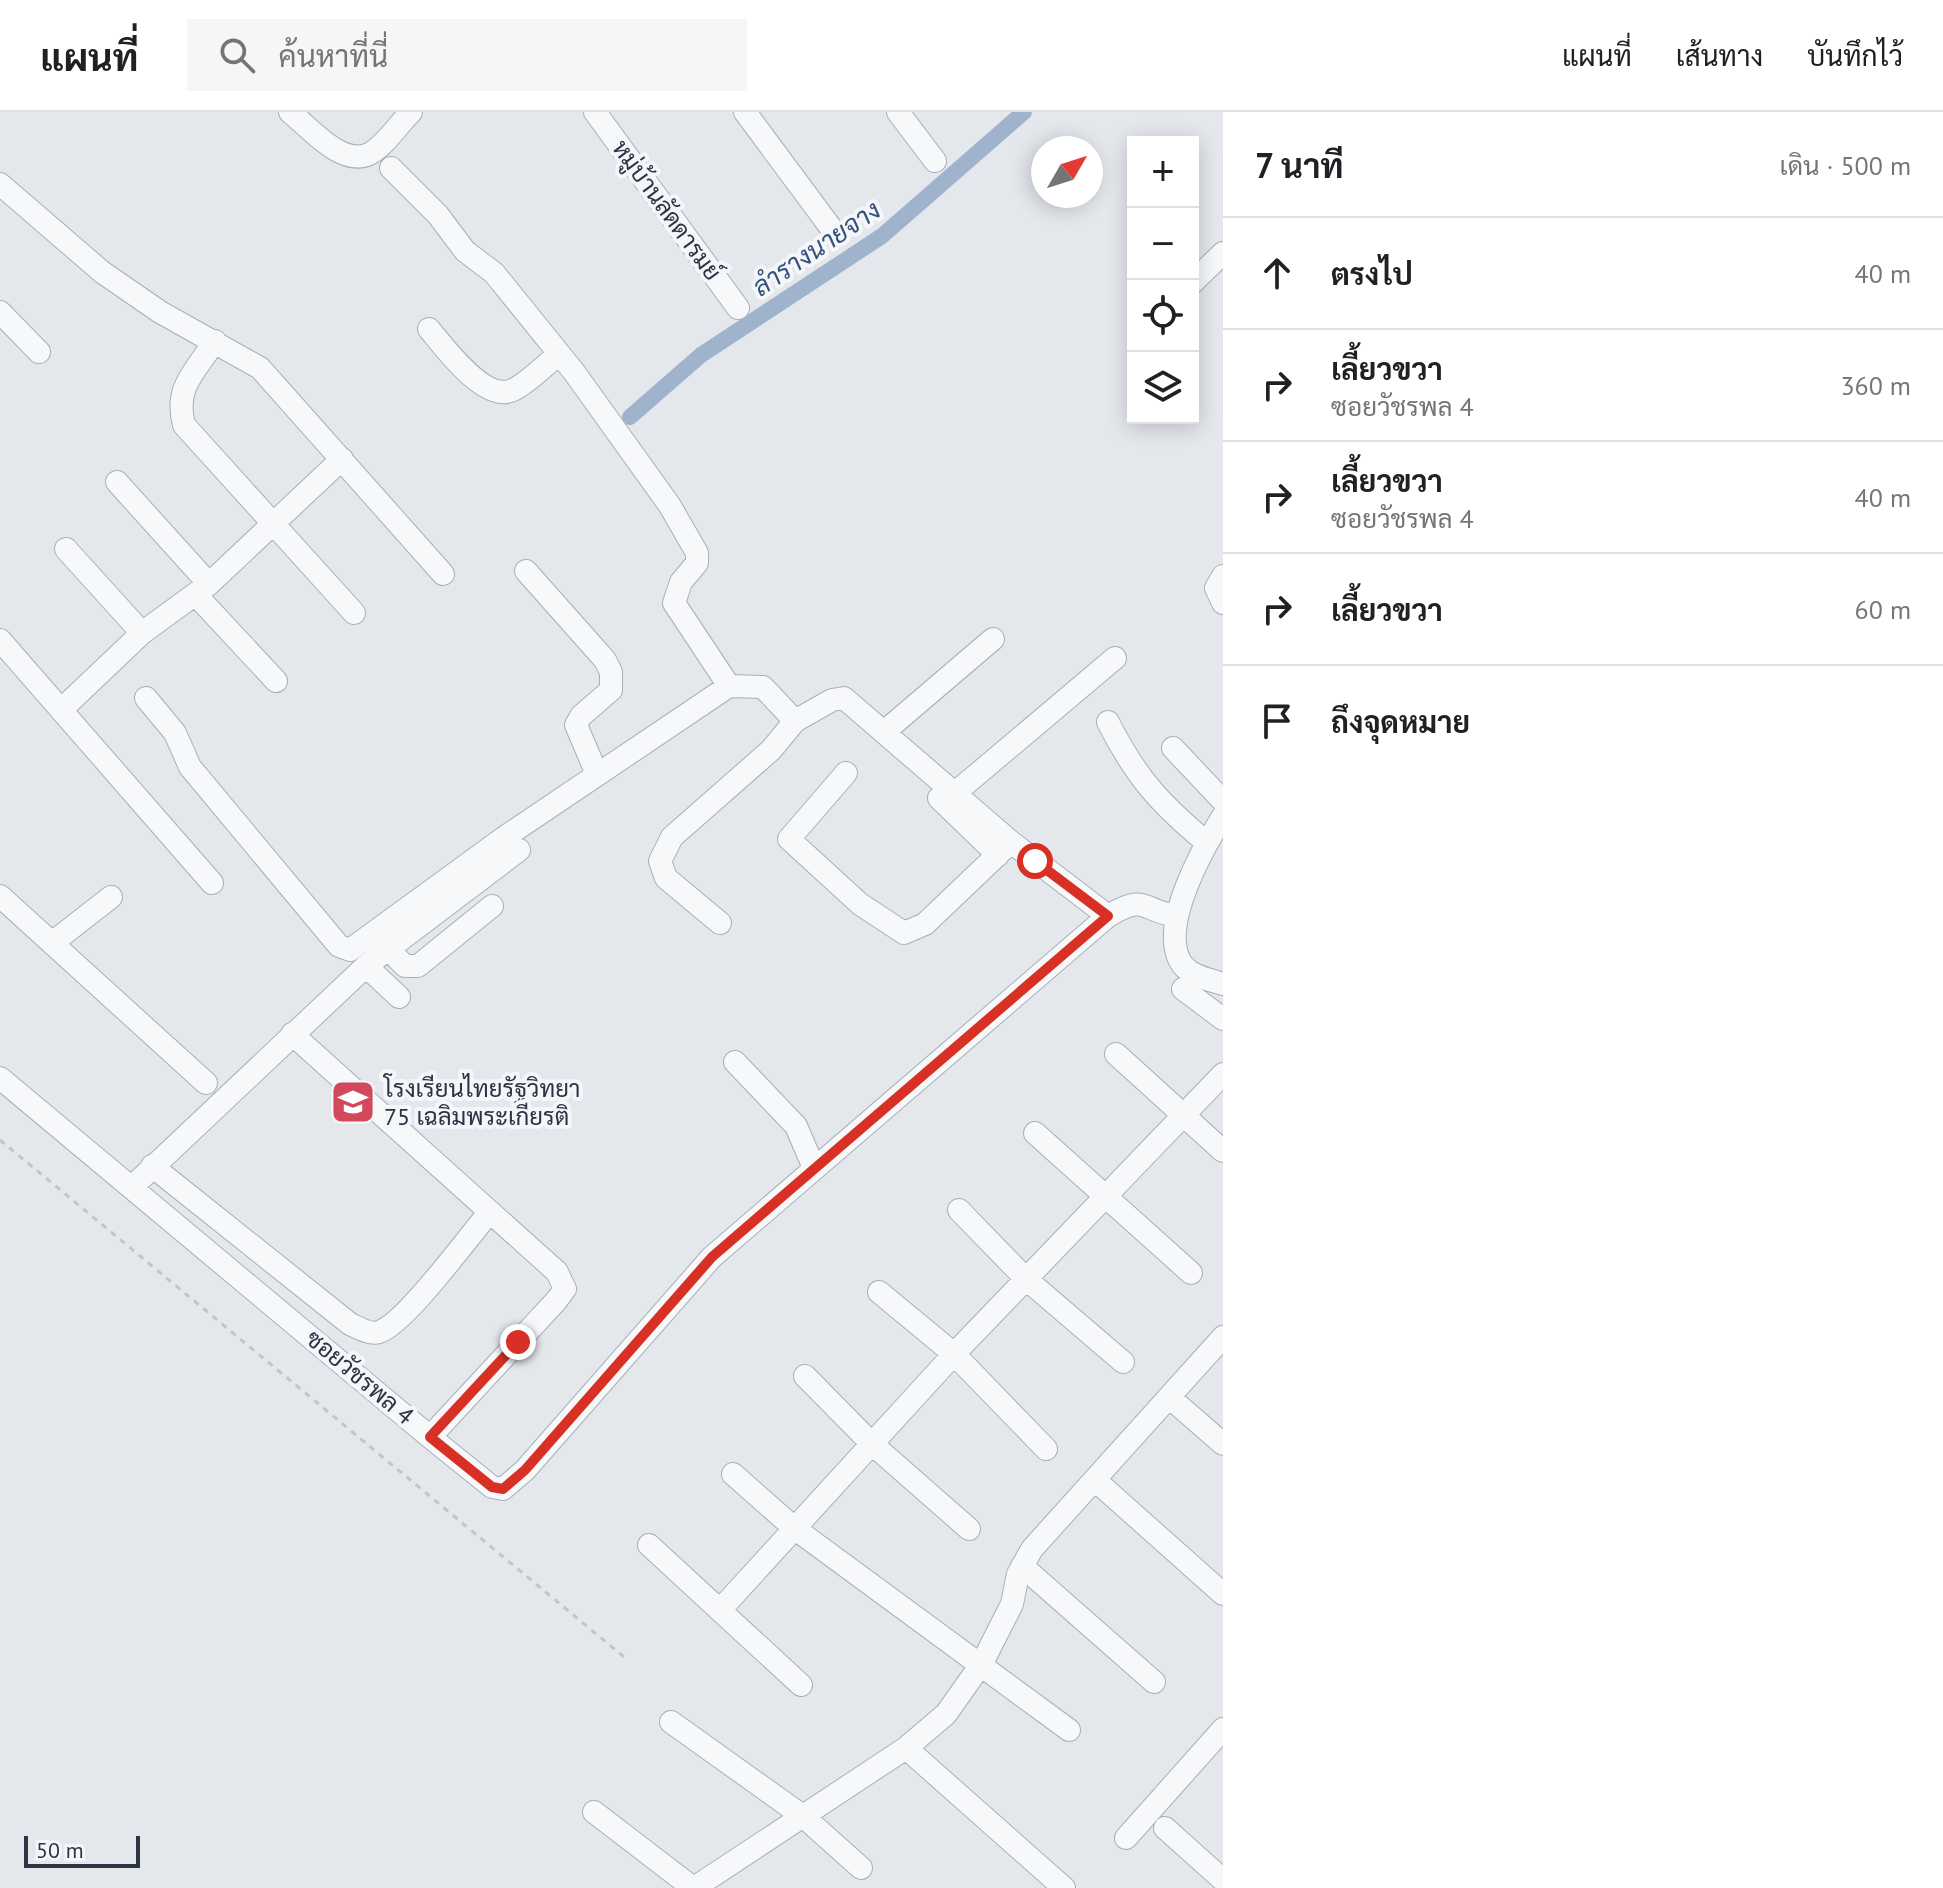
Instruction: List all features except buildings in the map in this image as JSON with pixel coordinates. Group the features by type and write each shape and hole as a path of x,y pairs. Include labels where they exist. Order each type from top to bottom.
{"street":[{"path":"290,112 342,154 357,156 371,153 400,116"},
{"name":"หมู่บ้านลัดดารมย์","path":"595,112 738,308"},
{"path":"745,112 834,232"},
{"path":"898,112 935,161"},
{"path":"391,168 438,215 465,251 494,273 559,354 670,506 697,553 697,563 681,582 674,603 729,686"},
{"path":"0,184 102,272 160,312 260,368 443,574"},
{"path":"1195,280 1223,253"},
{"path":"0,312 39,352"},
{"path":"429,329 473,379 502,393 513,391 559,354"},
{"path":"215,341 184,388 178,403 184,425 275,522 354,613"},
{"path":"61,710 142,633 202,590 342,459"},
{"path":"117,482 276,681"},
{"path":"66,549 142,633"},
{"path":"526,571 605,660 611,672 611,690 581,716 576,725 597,774"},
{"path":"1223,576 1216,588 1223,603"},
{"path":"884,732 993,639"},
{"path":"0,640 212,883"},
{"path":"955,793 1115,658"},
{"path":"146,698 175,733 190,767 344,950 355,949 597,774 729,686 763,687 795,721"},
{"path":"720,923 666,878 660,861 672,837 771,750 795,721 832,700 844,698 955,793 1005,849"},
{"path":"1108,722 1130,766 1170,812 1206,842"},
{"path":"1173,748 1223,801"},
{"path":"846,773 789,839 860,904 904,933 925,924 1005,849"},
{"path":"921,781 1005,849 1108,916"},
{"path":"1223,816 1206,842 1177,915 1179,961 1191,974 1223,984"},
{"path":"133,1186 366,966 519,850"},
{"path":"0,896 206,1083"},
{"path":"52,943 111,897"},
{"name":"ซอยวัชรพล 4","path":"0,1078 430,1437 492,1487 503,1489 513,1483 712,1257 1108,916 1123,907 1145,903 1177,915"},
{"path":"388,949 405,966 418,966 492,906"},
{"path":"366,966 399,997"},
{"path":"1183,989 1223,1019"},
{"path":"292,1034 557,1272 565,1289 430,1437"},
{"path":"1116,1054 1223,1151"},
{"path":"735,1062 796,1126 814,1168"},
{"path":"720,1610 954,1354 1223,1074"},
{"path":"1035,1133 1191,1273"},
{"path":"152,1166 350,1324 369,1332 379,1333 402,1316 489,1213"},
{"path":"959,1210 1026,1279 1123,1362"},
{"path":"879,1292 954,1354 1046,1449"},
{"path":"594,1812 693,1888 906,1748 946,1714 982,1663 1012,1604 1022,1566 1223,1337"},
{"path":"805,1376 871,1443 969,1529"},
{"path":"1169,1397 1223,1444"},
{"path":"733,1474 794,1528 982,1663 1069,1730"},
{"path":"1095,1480 1223,1594"},
{"path":"649,1545 801,1685"},
{"path":"1022,1566 1154,1682"},
{"path":"671,1722 804,1817 861,1868"},
{"path":"1126,1838 1223,1729"},
{"path":"906,1748 1064,1888"},
{"path":"1165,1828 1223,1880"}],"path":[{"path":"0,1140 624,1657"}],"waterway":[{"name":"ลำรางนายจาง","path":"630,417 701,355 882,236 1024,112"}],"place":[{"name":"โรงเรียนไทยรัฐวิทยา 75 เฉลิมพระเกียรติ","path":"353,1102"}],"route":[{"path":"518,1342 430,1437 492,1487 503,1489 525,1470 712,1257 1108,916 1035,861"}]}
